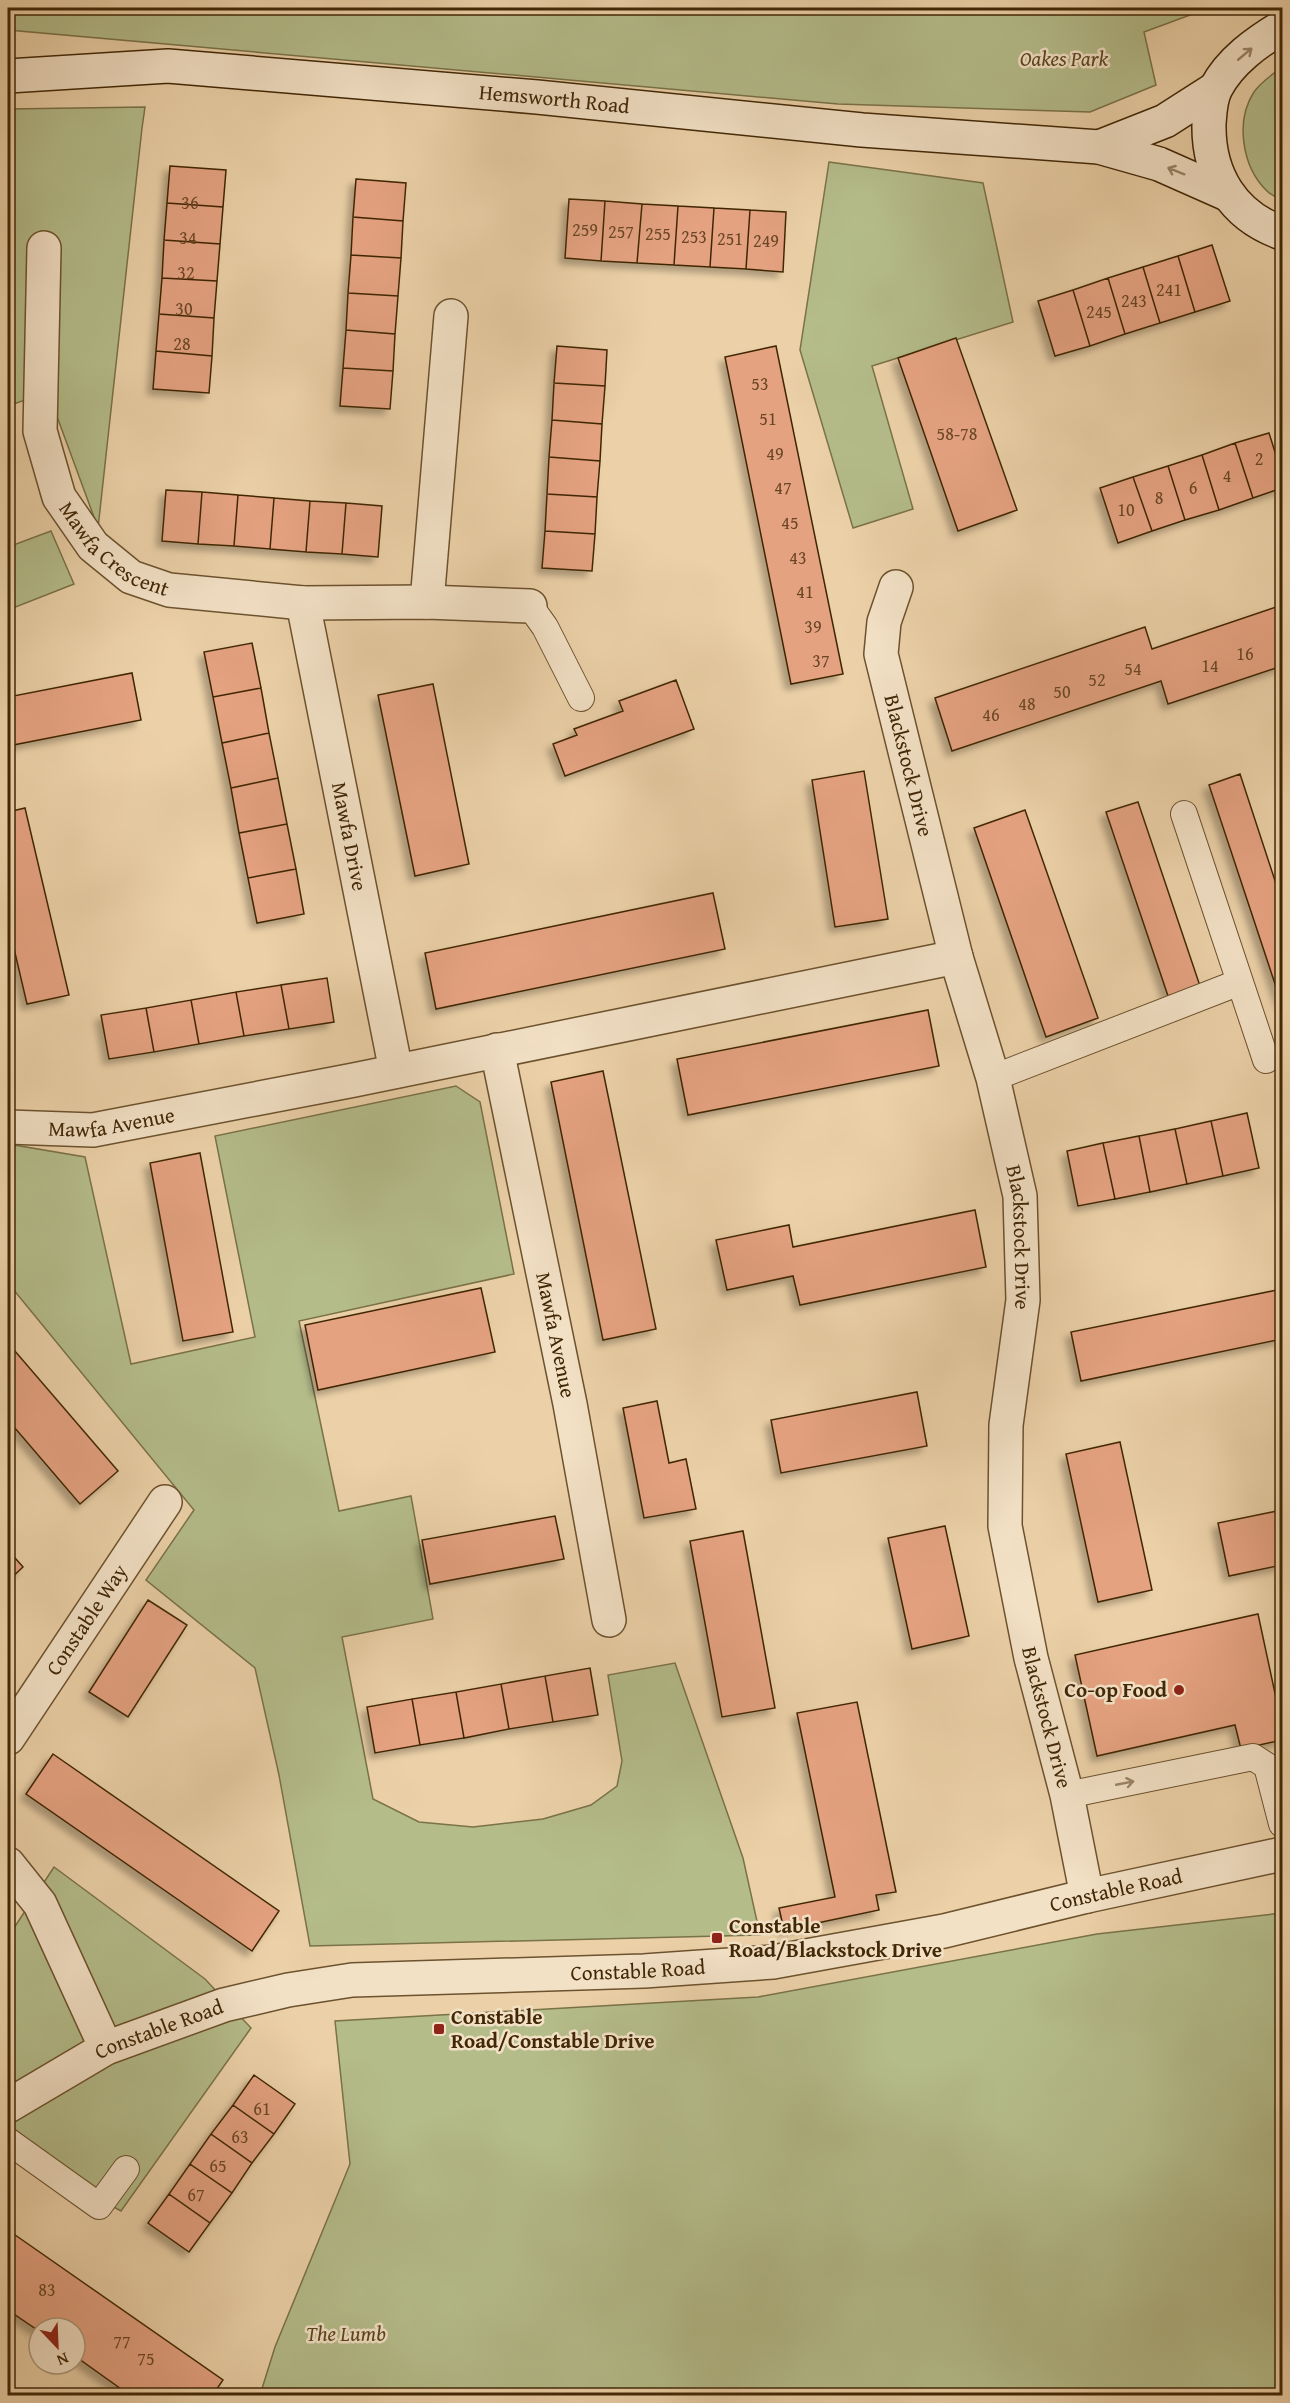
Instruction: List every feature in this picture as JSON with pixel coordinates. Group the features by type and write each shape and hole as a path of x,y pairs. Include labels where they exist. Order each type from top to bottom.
{"street":[{"path":"1282,27 1242,55 1227,70 1215,89 1209,115 1211,157 1217,174 1229,195 1249,217 1274,230 1282,258"},
{"name":"Hemsworth Road","path":"8,76 168,66 452,92 537,97 862,130 1099,147 1159,164 1229,195"},
{"name":"Hemsworth Road","path":"1099,147 1165,121 1215,89"},
{"name":"Mawfa Crescent","path":"44,248 40,430 59,497 93,546 131,578 169,590 303,603 427,602 530,606"},
{"path":"427,602 451,316"},
{"name":"Blackstock Drive","path":"896,587 884,622 881,654 956,957 993,1078 1020,1196 1023,1288 1006,1425 1005,1526 1031,1658 1067,1795 1087,1896"},
{"name":"Mawfa Drive","path":"303,603 396,1071"},
{"name":"Mawfa Avenue","path":"8,1127 93,1130 956,957"},
{"name":"Mawfa Avenue","path":"497,1050 570,1404 609,1620"},
{"name":"Constable Way","path":"8,1738 165,1502"},
{"name":"Constable Road","path":"8,2106 106,2048 224,2005 297,1988 352,1980 644,1971 773,1962 944,1930 1087,1896 1282,1854"},
{"path":"8,1864 40,1904 106,2048"}],"lane":[{"path":"530,606 545,627 581,698"},
{"path":"1184,814 1266,1060"},
{"path":"993,1078 1240,982"},
{"path":"1067,1795 1253,1757 1267,1766 1282,1824"},
{"path":"8,2141 99,2206 126,2169"}],"green space":[{"name":"Oakes Park","path":"8,8 1209,8 1144,32 1156,85 1090,112 838,104 8,30"},
{"path":"1282,67 1282,201 1267,191 1258,181 1247,157 1243,130 1244,116 1254,92"},
{"path":"145,107 98,528 48,392 8,406 8,109"},
{"path":"829,162 983,183 1013,322 872,366 913,509 853,528 800,350"},
{"path":"51,531 74,584 8,610 8,547"},
{"path":"456,1086 480,1102 514,1274 299,1321 339,1511 411,1496 433,1619 342,1637 373,1799 419,1822 473,1827 543,1819 591,1805 617,1786 622,1761 608,1675 675,1663 743,1858 760,1935 310,1946 279,1775 255,1668 146,1580 194,1510 8,1283 8,1144 85,1157 131,1364 255,1337 215,1136"},
{"path":"54,1867 205,1979 251,2028 121,2211 8,2150 8,1937"},
{"name":"The Lumb","path":"1282,1913 1282,2395 260,2395 275,2347 350,2164 335,2021 758,1997 1097,1934"}],"building":[{"path":"170,166 226,170 223,207 167,203"},
{"path":"356,179 406,183 403,221 353,217"},
{"path":"569,199 605,201 601,261 565,258"},
{"path":"605,201 642,204 637,263 601,261"},
{"path":"167,203 223,207 220,244 164,240"},
{"path":"642,204 678,206 674,265 637,263"},
{"path":"678,206 714,208 710,267 674,265"},
{"path":"714,208 750,210 746,269 710,267"},
{"path":"750,210 786,212 783,272 746,269"},
{"path":"353,217 403,221 401,258 351,255"},
{"path":"164,240 220,244 217,281 162,278"},
{"path":"1212,245 1230,301 1195,312 1178,256"},
{"path":"351,255 401,258 398,296 348,293"},
{"path":"1178,256 1195,312 1160,323 1143,267"},
{"path":"1143,267 1160,323 1125,334 1108,278"},
{"path":"162,278 217,281 214,318 159,314"},
{"path":"1108,278 1125,334 1090,346 1073,290"},
{"path":"1073,290 1090,346 1055,356 1038,301"},
{"path":"348,293 398,296 395,334 346,330"},
{"path":"159,314 214,318 212,356 156,351"},
{"path":"346,330 395,334 393,371 343,368"},
{"path":"956,338 1017,510 958,531 898,358"},
{"path":"557,346 607,350 605,386 554,383"},
{"path":"776,346 843,674 791,684 725,357"},
{"path":"156,351 212,356 209,393 153,389"},
{"path":"343,368 393,371 390,409 340,406"},
{"path":"554,383 605,386 602,424 552,420"},
{"path":"552,420 602,424 600,461 549,457"},
{"path":"1269,433 1282,474 1282,488 1253,498 1235,443"},
{"path":"1235,443 1253,498 1219,510 1202,455"},
{"path":"1202,455 1219,510 1185,520 1168,466"},
{"path":"549,457 600,461 597,497 547,494"},
{"path":"1168,466 1185,520 1152,531 1133,477"},
{"path":"1133,477 1152,531 1118,543 1100,488"},
{"path":"166,490 202,492 198,544 162,541"},
{"path":"202,492 238,495 234,546 198,544"},
{"path":"547,494 597,497 595,534 545,531"},
{"path":"238,495 274,498 270,549 234,546"},
{"path":"274,498 310,501 306,552 270,549"},
{"path":"310,501 346,503 342,554 306,552"},
{"path":"346,503 382,506 378,557 342,554"},
{"path":"545,531 595,534 592,571 542,568"},
{"path":"1282,605 1282,666 1168,704 1161,681 952,751 935,698 1145,627 1152,649"},
{"path":"252,643 261,688 213,697 204,652"},
{"path":"132,673 141,720 8,746 8,697"},
{"path":"676,680 694,729 565,776 553,744 577,735 574,729 623,711 619,701"},
{"path":"433,684 469,864 415,876 378,695"},
{"path":"261,688 269,733 222,743 213,697"},
{"path":"269,733 278,778 231,788 222,743"},
{"path":"864,771 888,919 835,927 812,780"},
{"path":"1240,774 1282,902 1282,1005 1209,785"},
{"path":"278,778 287,824 239,833 231,788"},
{"path":"1138,802 1200,986 1168,996 1106,812"},
{"path":"25,808 69,995 27,1004 8,923 8,812"},
{"path":"1025,810 1098,1018 1046,1037 974,828"},
{"path":"287,824 296,869 248,878 239,833"},
{"path":"296,869 304,914 257,923 248,878"},
{"path":"713,893 725,949 436,1009 425,953"},
{"path":"327,978 334,1022 289,1029 281,985"},
{"path":"281,985 289,1029 244,1036 236,992"},
{"path":"236,992 244,1036 199,1044 191,1000"},
{"path":"191,1000 199,1044 154,1052 146,1008"},
{"path":"146,1008 154,1052 109,1059 101,1015"},
{"path":"928,1010 939,1066 688,1115 677,1059"},
{"path":"603,1071 656,1329 603,1340 551,1082"},
{"path":"1247,1113 1259,1168 1223,1176 1211,1121"},
{"path":"1211,1121 1223,1176 1187,1184 1175,1129"},
{"path":"1175,1129 1187,1184 1150,1192 1139,1136"},
{"path":"1139,1136 1150,1192 1115,1199 1103,1143"},
{"path":"1103,1143 1115,1199 1078,1206 1067,1151"},
{"path":"200,1153 233,1332 183,1341 150,1163"},
{"path":"975,1210 986,1267 800,1305 793,1276 727,1290 716,1240 789,1225 793,1247"},
{"path":"481,1288 495,1352 318,1390 305,1325"},
{"path":"1282,1289 1282,1339 1081,1381 1071,1332"},
{"path":"8,1343 118,1471 80,1504 8,1420"},
{"path":"917,1392 927,1446 781,1473 771,1420"},
{"path":"657,1401 669,1463 686,1459 696,1509 644,1518 623,1408"},
{"path":"1120,1442 1152,1590 1098,1602 1066,1454"},
{"path":"1282,1510 1282,1565 1229,1576 1218,1523"},
{"path":"555,1516 564,1559 430,1584 422,1540"},
{"path":"945,1526 969,1636 912,1649 888,1538"},
{"path":"743,1531 775,1708 722,1717 690,1541"},
{"path":"8,1550 23,1567 8,1581"},
{"path":"148,1600 187,1625 128,1717 89,1692"},
{"name":"Co-op Food","path":"1258,1614 1282,1726 1282,1740 1241,1749 1235,1725 1097,1756 1075,1655"},
{"path":"590,1668 598,1715 553,1722 545,1676"},
{"path":"545,1676 553,1722 509,1729 501,1684"},
{"path":"501,1684 509,1729 464,1738 456,1692"},
{"path":"456,1692 464,1738 420,1745 412,1699"},
{"path":"412,1699 420,1745 375,1753 367,1707"},
{"path":"857,1702 896,1892 876,1895 879,1910 784,1930 779,1908 835,1897 797,1713"},
{"path":"53,1754 279,1911 252,1951 26,1794"},
{"path":"254,2075 295,2104 274,2134 233,2105"},
{"path":"233,2105 274,2134 252,2163 211,2134"},
{"path":"211,2134 252,2163 232,2193 190,2164"},
{"path":"190,2164 232,2193 210,2223 169,2194"},
{"path":"169,2194 210,2223 189,2252 148,2223"},
{"path":"8,2230 223,2380 212,2396 131,2396 87,2365 87,2316 27,2316 27,2323 8,2310"}],"place":[{"name":"Co-op Food","path":"1179,1690"},
{"name":"Constable Road/Blackstock Drive","path":"717,1938"},
{"name":"Constable Road/Constable Drive","path":"439,2029"}]}
